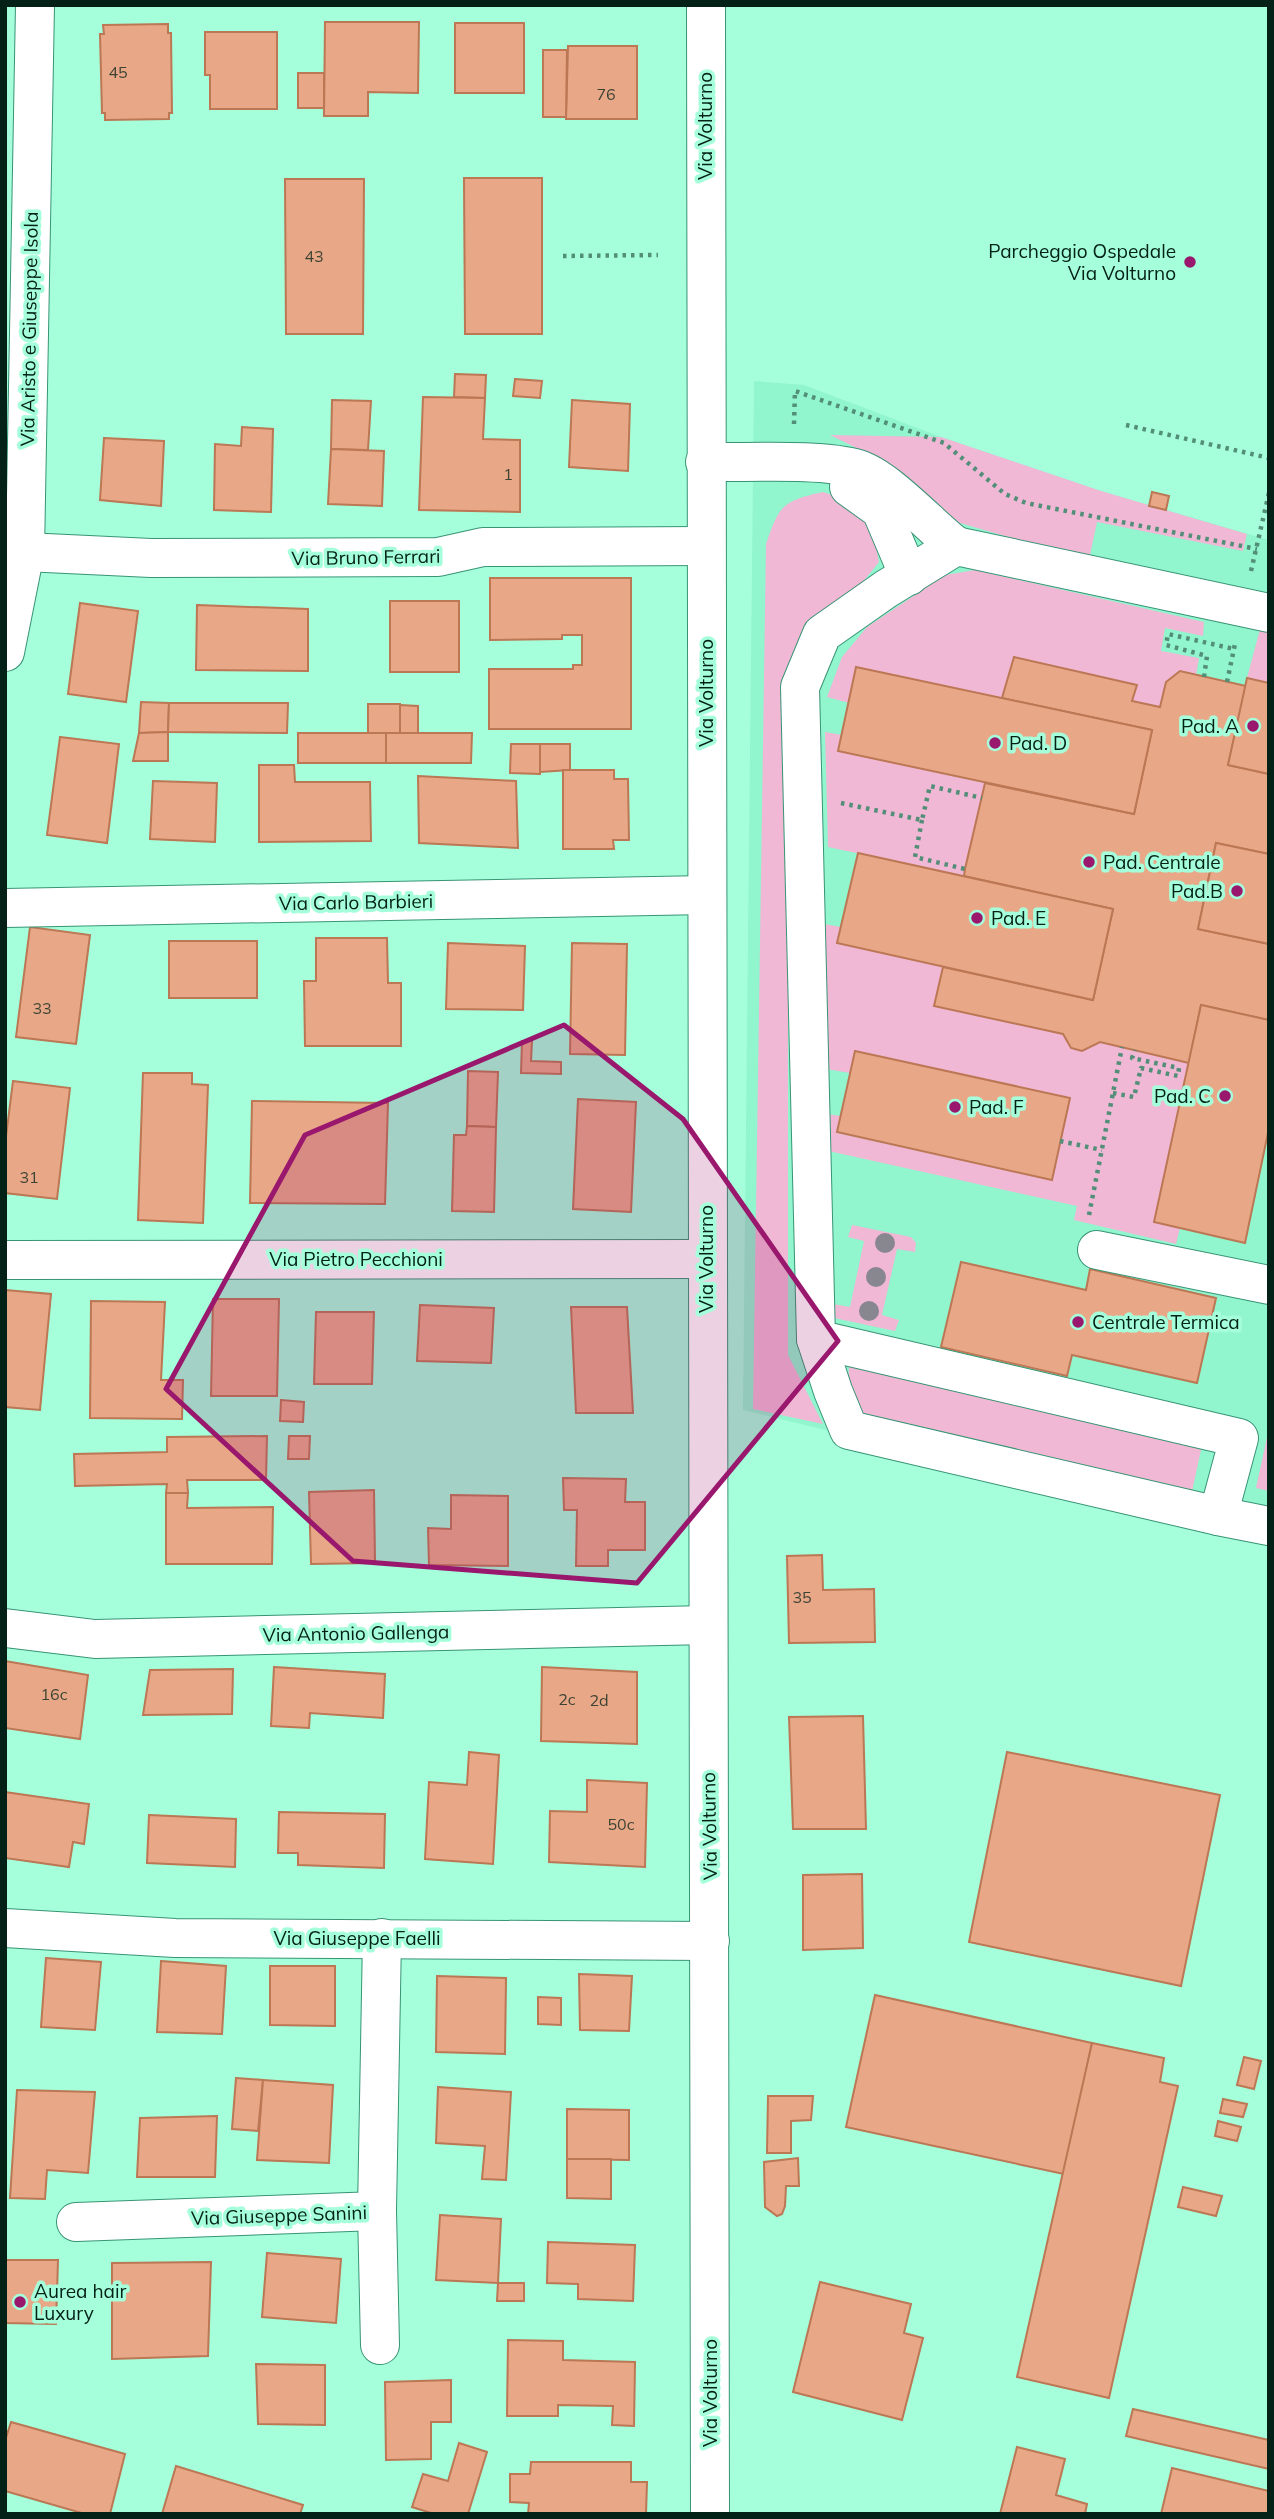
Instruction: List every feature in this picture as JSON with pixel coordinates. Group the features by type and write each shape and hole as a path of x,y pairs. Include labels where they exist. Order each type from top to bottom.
{"street":[{"name":"Via Aristo e Giuseppe Isola","path":"5,652 25,552 36,5"},
{"name":"Via Volturno","path":"706,5 710,2514"},
{"path":"705,462 800,464 859,469 897,494 956,546 1269,613"},
{"path":"800,464 841,481 881,510 909,576"},
{"name":"Via Bruno Ferrari","path":"25,552 151,558 438,557 483,547 705,546"},
{"path":"956,546 822,634 800,687 817,1339 833,1391 849,1430 1269,1526"},
{"name":"Via Carlo Barbieri","path":"5,908 706,895"},
{"path":"1092,1236 1269,1285"},
{"name":"Via Pietro Pecchioni","path":"5,1260 706,1259"},
{"path":"817,1339 1239,1438 1218,1516"},
{"name":"Via Antonio Gallenga","path":"5,1628 95,1639 707,1625"},
{"name":"Via Giuseppe Faelli","path":"5,1928 175,1938 710,1941"},
{"name":"Via Giuseppe Sanini","path":"76,2222 377,2211 382,1938"},
{"path":"377,2211 380,2345"}],"path":[{"path":"563,256 658,255"},
{"path":"800,464 795,391 944,443 1005,494 1026,503 1257,548"},
{"path":"1126,425 1269,458"},
{"path":"1204,677 1208,656 1166,645 1168,635 1234,649"},
{"path":"965,869 915,857 930,786 982,798"},
{"path":"804,795 922,820"},
{"path":"1092,1236 1101,1150 1122,1047"},
{"path":"1113,1093 1135,1097 1141,1068 1178,1076 1179,1068 1132,1058 1135,1050"},
{"path":"1060,1141 1101,1150"}],"highlighted area":[{"path":"564,1025 683,1119 838,1341 637,1583 353,1561 166,1389 305,1135"}],"shaded area":[{"path":"754,381 804,385 941,437 1101,491 1269,540 1269,1538 743,1410"},
{"path":"830,435 941,437 1101,491 1247,534 1243,551 1097,522 1089,560 939,517 883,461"},
{"path":"823,492 856,509 869,527 879,562 854,593 814,627 788,857 788,1355 823,1424 753,1409 766,544 784,507 790,502"},
{"path":"975,570 1204,622 1203,636 1165,628 1161,651 1199,658 1196,675 1176,673 1166,682 1160,707 1132,701 1136,685 1014,657 1002,698 857,667 849,703 827,697 842,657 867,627 945,575"},
{"path":"1260,629 1269,631 1269,683 1247,678"},
{"path":"825,732 842,735 839,751 985,783 964,876 828,847"},
{"path":"824,924 841,927 838,943 943,967 934,1005 1063,1034 1071,1048 1082,1051 1100,1042 1189,1063 1154,1222 1180,1228 1176,1244 1074,1220 1077,1206 824,1150 826,1114 841,1116 838,1133 1051,1180 1070,1099 855,1051 850,1073 826,1069"},
{"path":"852,1225 911,1237 916,1243 915,1252 897,1249 882,1315 899,1320 895,1331 834,1318 833,1304 850,1307 864,1241 848,1237"},
{"path":"849,1362 1204,1436 1190,1501 863,1419 848,1400"},
{"path":"1269,1428 1269,1491 1256,1488"}],"building":[{"path":"325,22 419,22 418,93 368,92 368,116 324,116"},
{"path":"455,23 524,23 524,93 455,93"},
{"path":"168,24 168,33 171,33 172,113 169,113 169,119 105,120 105,113 102,113 100,34 104,34 103,25"},
{"path":"205,32 277,32 277,109 210,109 210,75 205,75"},
{"path":"568,46 637,46 637,119 566,119"},
{"path":"543,50 567,50 566,117 543,117"},
{"path":"298,73 324,73 324,108 298,108"},
{"path":"464,178 542,178 542,334 465,334"},
{"path":"285,179 364,179 363,334 286,334"},
{"path":"455,374 486,375 485,398 454,397"},
{"path":"515,379 542,381 540,398 513,396"},
{"path":"423,397 485,398 483,439 520,440 520,512 419,510"},
{"path":"332,400 371,401 368,450 331,449"},
{"path":"572,400 630,404 628,471 569,467"},
{"path":"242,427 273,429 271,512 214,510 215,444 241,446"},
{"path":"104,438 164,441 161,506 100,500"},
{"path":"331,449 384,451 382,506 328,504"},
{"path":"1152,492 1169,496 1166,510 1149,506"},
{"path":"490,578 631,578 631,729 489,729 489,669 573,669 573,665 582,665 582,635 562,635 562,639 490,640"},
{"path":"390,601 459,601 459,672 390,672"},
{"path":"80,603 138,611 126,702 68,694"},
{"path":"197,605 308,609 308,671 196,670"},
{"name":"Pad. Centrale","path":"1014,657 1137,685 1132,701 1160,707 1166,682 1180,671 1246,686 1228,765 1269,774 1269,854 1216,843 1198,929 1269,944 1268,1020 1201,1005 1189,1063 1100,1042 1082,1051 1071,1048 1063,1034 934,1006 943,967 1093,1000 1113,909 964,876 965,869 985,783 1134,814 1152,730 1002,698"},
{"name":"Pad. D","path":"856,667 1152,730 1134,814 838,751"},
{"name":"Pad. A","path":"1247,678 1269,683 1269,774 1228,765"},
{"path":"141,702 169,703 168,732 139,733"},
{"path":"169,703 288,703 287,733 168,732"},
{"path":"368,704 400,704 400,733 368,733"},
{"path":"400,705 418,706 418,733 400,733"},
{"path":"168,732 168,761 133,761 139,733"},
{"path":"298,733 386,733 386,763 298,763"},
{"path":"386,733 472,733 471,763 386,763"},
{"path":"60,737 119,744 107,843 47,835"},
{"path":"511,744 540,744 540,774 510,773"},
{"path":"540,744 570,744 570,770 540,772"},
{"path":"259,765 294,765 295,782 370,782 371,841 259,842"},
{"path":"563,770 614,770 614,779 628,779 629,840 613,840 614,849 563,849"},
{"path":"418,776 516,781 518,848 419,843"},
{"path":"153,781 217,783 215,842 150,839"},
{"name":"Pad.B","path":"1216,843 1269,854 1269,944 1198,929"},
{"name":"Pad. E","path":"858,853 1113,909 1093,1000 837,943"},
{"path":"30,927 90,935 76,1044 16,1037"},
{"path":"316,938 387,938 388,983 401,983 401,1046 305,1046 304,981 316,981"},
{"path":"169,941 257,941 257,998 169,998"},
{"path":"448,943 525,946 523,1010 446,1009"},
{"path":"572,943 627,944 625,1055 570,1054"},
{"name":"Pad. C","path":"1201,1005 1269,1020 1269,1128 1245,1243 1154,1222"},
{"path":"522,1041 532,1041 531,1061 561,1062 561,1074 521,1073"},
{"name":"Pad. F","path":"855,1051 1070,1098 1052,1180 837,1132"},
{"path":"468,1071 498,1072 496,1127 467,1126"},
{"path":"143,1073 192,1073 192,1084 208,1085 203,1223 138,1220"},
{"path":"13,1081 70,1088 57,1199 5,1193 5,1144"},
{"path":"578,1099 636,1102 631,1212 573,1209"},
{"path":"252,1101 388,1103 385,1204 250,1203"},
{"path":"467,1126 496,1127 494,1212 452,1211 454,1135 466,1135"},
{"name":"Centrale Termica","path":"961,1262 1086,1290 1090,1269 1216,1298 1197,1383 1072,1355 1067,1376 941,1347"},
{"path":"5,1290 51,1294 40,1410 5,1407"},
{"path":"213,1299 279,1299 277,1396 211,1396"},
{"path":"91,1301 165,1302 161,1380 183,1380 182,1419 90,1418"},
{"path":"420,1305 494,1308 491,1363 417,1361"},
{"path":"571,1307 627,1307 633,1413 576,1413"},
{"path":"316,1312 374,1312 372,1384 314,1384"},
{"path":"281,1400 304,1402 303,1422 280,1421"},
{"path":"267,1436 266,1480 187,1480 188,1493 166,1493 167,1484 75,1486 74,1454 167,1452 167,1437"},
{"path":"289,1436 310,1436 309,1459 288,1459"},
{"path":"563,1478 626,1479 625,1502 645,1502 645,1550 608,1550 608,1566 576,1566 577,1510 564,1510"},
{"path":"374,1490 375,1563 311,1564 309,1492"},
{"path":"166,1493 188,1493 187,1508 273,1507 272,1564 166,1564"},
{"path":"451,1495 508,1496 508,1566 429,1565 428,1528 451,1529"},
{"path":"822,1555 823,1590 874,1589 875,1642 789,1643 787,1556"},
{"path":"5,1661 88,1675 80,1739 5,1728"},
{"path":"274,1667 385,1674 383,1718 310,1713 309,1728 271,1726"},
{"path":"542,1667 637,1672 637,1744 541,1741"},
{"path":"233,1669 232,1714 143,1715 150,1670"},
{"path":"863,1716 866,1829 793,1829 789,1717"},
{"path":"469,1752 499,1755 493,1864 425,1859 429,1782 467,1785"},
{"path":"1007,1752 1220,1795 1181,1986 969,1942"},
{"path":"587,1780 647,1783 645,1867 549,1862 550,1811 587,1812"},
{"path":"5,1792 89,1804 84,1844 73,1842 69,1867 5,1858"},
{"path":"279,1812 385,1814 384,1868 298,1865 298,1853 278,1853"},
{"path":"149,1815 236,1819 235,1867 147,1863"},
{"path":"862,1874 863,1948 803,1950 803,1875"},
{"path":"46,1958 101,1962 95,2030 41,2027"},
{"path":"161,1961 226,1966 222,2034 157,2032"},
{"path":"270,1966 335,1966 335,2026 270,2025"},
{"path":"579,1974 632,1976 629,2031 580,2030"},
{"path":"437,1976 506,1978 505,2054 436,2052"},
{"path":"875,1995 1092,2043 1064,2174 846,2127"},
{"path":"538,1997 561,1998 561,2025 538,2024"},
{"path":"1092,2043 1164,2058 1160,2082 1178,2086 1109,2398 1017,2377"},
{"path":"1244,2057 1261,2061 1254,2089 1237,2085"},
{"path":"236,2078 263,2080 258,2131 232,2129"},
{"path":"263,2080 333,2085 329,2163 257,2160"},
{"path":"438,2087 511,2092 506,2180 482,2179 485,2146 436,2143"},
{"path":"17,2090 95,2092 88,2173 47,2170 45,2199 10,2198"},
{"path":"768,2096 813,2096 811,2120 791,2121 791,2153 767,2153"},
{"path":"1223,2099 1247,2104 1243,2117 1220,2113"},
{"path":"567,2109 629,2110 629,2160 567,2159"},
{"path":"217,2116 215,2177 137,2177 140,2118"},
{"path":"1218,2121 1241,2127 1237,2141 1215,2136"},
{"path":"798,2158 799,2186 786,2186 785,2206 782,2214 777,2216 765,2207 764,2162"},
{"path":"567,2159 611,2159 611,2199 567,2198"},
{"path":"1183,2187 1222,2196 1216,2216 1178,2207"},
{"path":"440,2215 501,2219 498,2283 436,2280"},
{"path":"548,2242 635,2245 633,2301 578,2299 578,2284 547,2283"},
{"path":"267,2253 341,2259 336,2323 262,2317"},
{"path":"6,2260 58,2260 56,2324 5,2323"},
{"path":"211,2262 208,2356 112,2359 112,2263"},
{"path":"820,2282 911,2304 904,2333 923,2338 902,2420 793,2392"},
{"path":"498,2283 524,2283 524,2301 497,2301"},
{"path":"508,2340 563,2341 563,2360 635,2362 634,2426 612,2425 613,2406 558,2405 558,2416 507,2416"},
{"path":"256,2364 325,2365 325,2425 258,2424"},
{"path":"451,2380 451,2422 431,2422 431,2459 386,2460 385,2382"},
{"path":"1133,2409 1269,2440 1269,2469 1126,2436"},
{"path":"11,2422 125,2454 110,2514 85,2514 5,2491 5,2441"},
{"path":"459,2443 487,2452 468,2514 434,2514 412,2507 423,2474 448,2481"},
{"path":"1017,2447 1065,2459 1056,2495 1087,2504 1085,2514 1000,2514"},
{"path":"531,2462 631,2462 631,2482 647,2482 646,2514 528,2514 529,2503 510,2502 510,2474 530,2474"},
{"path":"176,2466 303,2505 300,2514 162,2514"},
{"path":"1172,2468 1269,2491 1269,2514 1161,2514"}],"place":[{"name":"Parcheggio Ospedale Via Volturno","path":"1190,262"},
{"name":"Pad. A","path":"1253,726"},
{"name":"Pad. D","path":"995,743"},
{"name":"Pad. Centrale","path":"1089,862"},
{"name":"Pad.B","path":"1237,891"},
{"name":"Pad. E","path":"977,918"},
{"name":"Pad. C","path":"1225,1096"},
{"name":"Pad. F","path":"955,1107"},
{"name":"Centrale Termica","path":"1078,1322"},
{"name":"Aurea hair Luxury","path":"20,2302"}]}
